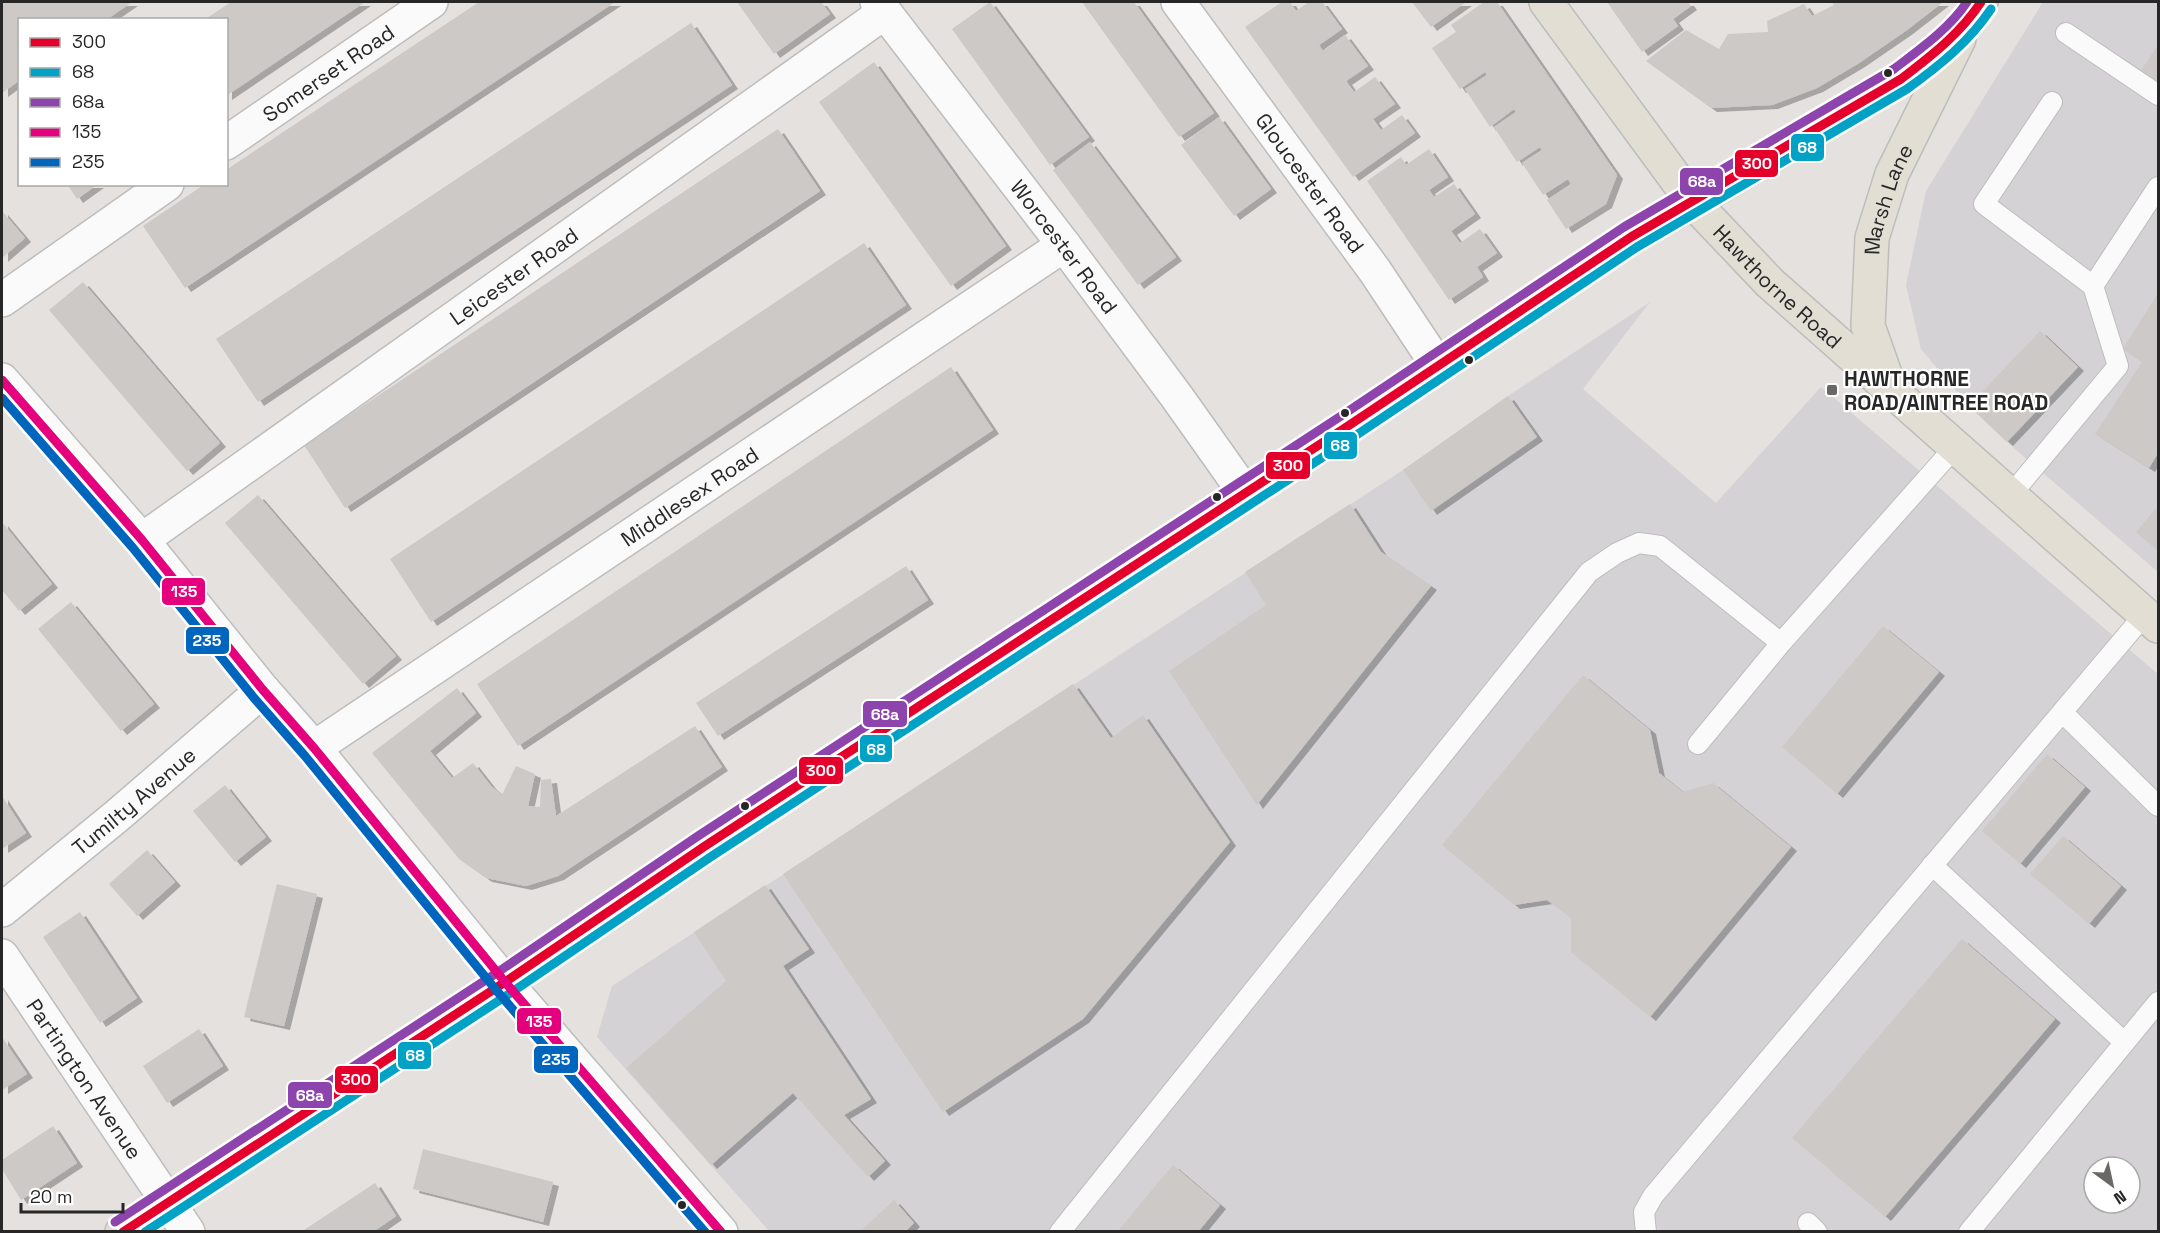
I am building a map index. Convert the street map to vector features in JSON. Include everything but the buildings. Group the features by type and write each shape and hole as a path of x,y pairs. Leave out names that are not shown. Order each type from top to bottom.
{"main road":[{"name":"Hawthorne Road","path":"1546,2 1693,202 1770,283 2152,620"},
{"name":"Marsh Lane","path":"122,1232 505,982 705,846 1631,237 1901,78 1938,51 1975,10"},
{"name":"Marsh Lane","path":"1892,392 1868,326 1872,238 1892,174 1975,10"}],"street":[{"name":"Somerset Road","path":"228,142 431,2"},
{"name":"Gloucester Road","path":"1178,2 1375,271 1438,366"},
{"name":"Worcester Road","path":"881,7 1064,245 1245,493"},
{"name":"Leicester Road","path":"142,540 881,7"},
{"path":"2,300 164,186"},
{"name":"Middlesex Road","path":"315,748 1064,245"},
{"path":"2,380 142,540 505,982 721,1232"},
{"name":"Tumilty Avenue","path":"2,910 118,815 263,690"},
{"name":"Partington Avenue","path":"2,956 188,1232"}],"lane":[{"path":"2066,33 2158,95"},
{"path":"2010,496 2118,366 2093,286 1984,204 2052,102"},
{"path":"2093,286 2158,187"},
{"path":"1698,744 1782,643 1955,447"},
{"path":"1060,1232 1589,572 1617,553 1639,543 1660,546 1782,643"},
{"path":"1646,1232 1644,1212 1653,1196 2062,712 2152,620"},
{"path":"2062,712 2158,806"},
{"path":"1932,865 2124,1042"},
{"path":"1969,1232 2158,1002"}],"shaded area":[{"path":"2043,2 2158,2 2158,572 2007,442 1969,406 1921,349 1906,285 1926,191"},
{"path":"1650,302 1583,389 1716,503 1821,387 2158,674 2158,1231 769,1231 597,1037 612,986 1403,470 1508,396"}],"transit line":[{"name":"68a","path":"115,1222 498,972 698,836 1341,416 1624,227 1894,69 1943,30 1967,2"},
{"name":"300","path":"123,1232 505,982 705,846 1348,426 1631,237 1901,79 1954,34 1981,2"},
{"name":"68","path":"145,1232 512,992 712,856 1355,436 1637,247 1907,89 1953,53 1991,9"},
{"name":"135","path":"2,380 142,540 505,982 721,1232"},
{"name":"235","path":"2,398 133,548 496,990 705,1232"}],"place":[{"name":"HAWTHORNE ROAD/AINTREE ROAD","path":"1832,390"}]}
